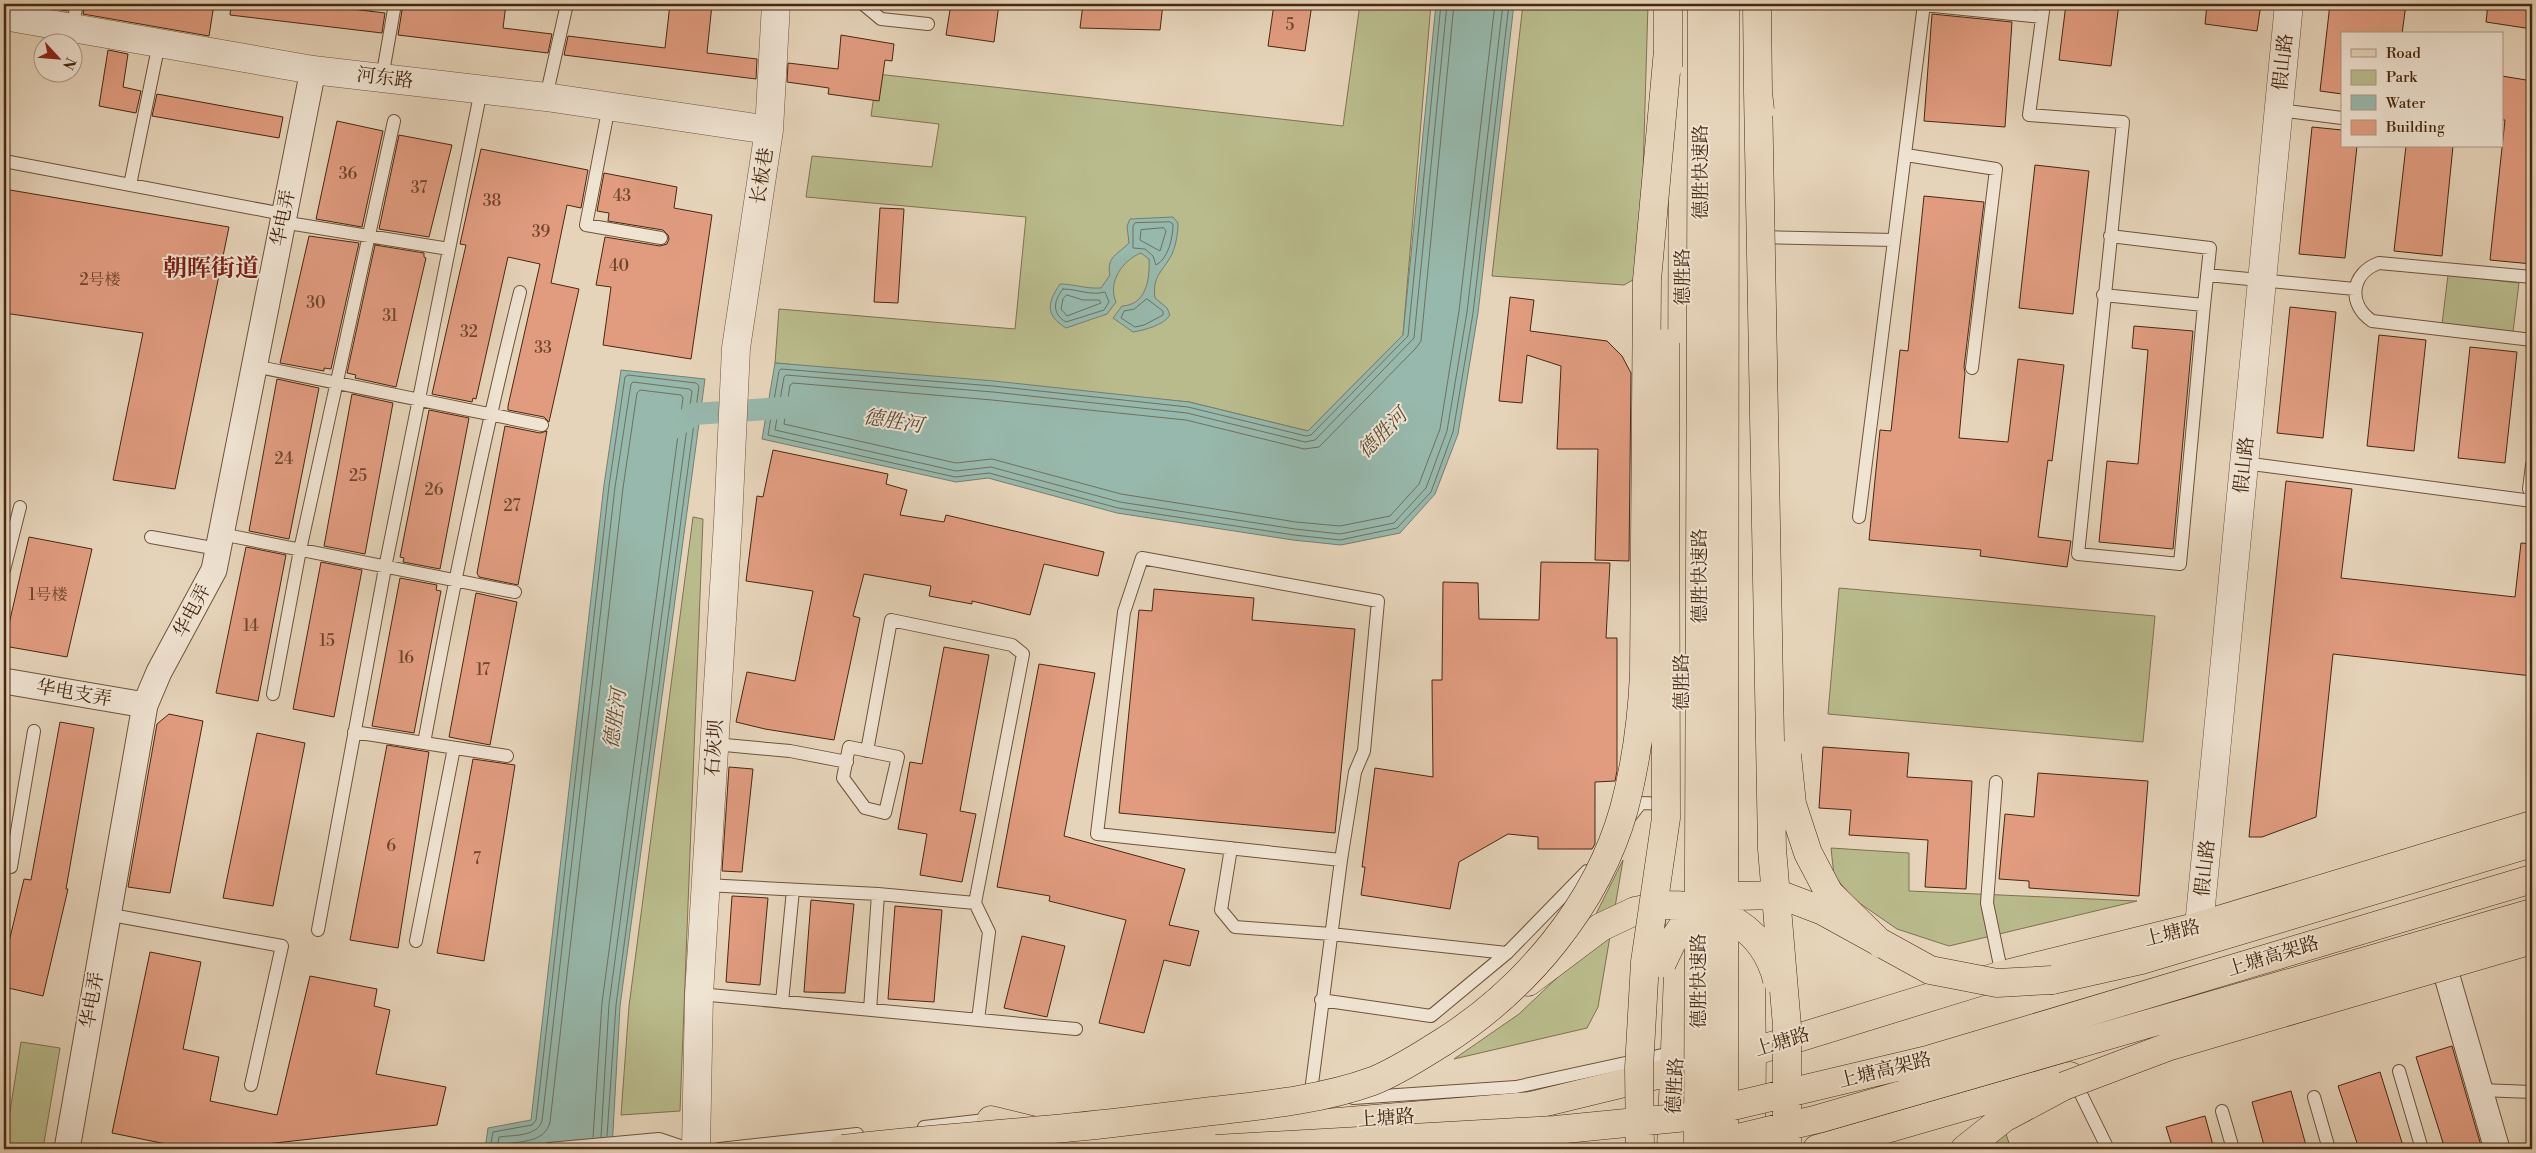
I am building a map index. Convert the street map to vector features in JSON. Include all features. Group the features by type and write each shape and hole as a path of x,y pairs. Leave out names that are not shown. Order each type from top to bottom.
{"main road":[{"path":"1640,1149 1639,1068 1645,962 1666,818 1665,321 1668,4"},
{"name":"德胜路","path":"1671,1149 1676,1062 1681,805 1683,4"},
{"name":"德胜快速路","path":"1698,1149 1702,4"},
{"name":"德胜快速路","path":"1724,1149 1725,4"},
{"path":"1743,4 1748,882 1752,1052 1751,1149"},
{"path":"1757,4 1772,849 1787,1026 1787,1149"},
{"path":"1491,1009 1545,952 1568,924 1585,896 1609,851 1624,810 1633,769 1642,718 1644,673 1647,280 1668,50"},
{"path":"1758,92 1773,209 1786,748 1792,804 1808,853 1829,893 1881,944"},
{"name":"上塘路","path":"1011,1149 1082,1142 1309,1112 1530,1106 1676,1062 1752,1052 2002,975 2199,926 2532,825"},
{"path":"1643,1013 1672,942 1685,923 1703,910 1736,896 1781,895 1800,901 1824,911 1930,970 1997,983 2052,980 2141,960 2532,843"},
{"name":"上塘高架路","path":"1216,1149 1555,1130 1688,1117 1931,1059 2532,879"},
{"path":"843,1149 1075,1127 1261,1105 1326,1094 1373,1081 1408,1064 1491,1009 1601,926 1635,911 1666,905 1691,904 1720,912 1742,926 1757,940 1774,971 1787,1026"},
{"name":"上塘高架路","path":"1692,1149 1827,1116 2532,913"},
{"path":"1965,1149 2004,1118 2064,1086 2170,1046 2532,940"},
{"path":"1817,1149 2072,1075 2532,949"},
{"path":"991,1120 1082,1142"}],"street":[{"name":"长板巷","path":"736,348 769,130 776,4"},
{"name":"假山路","path":"2199,926 2289,4"},
{"name":"河东路","path":"4,16 75,16 159,43 313,70 546,97 769,130"},
{"name":"华电弄","path":"66,1149 144,705 158,672 214,570 313,70"},
{"name":"石灰坝","path":"696,1149 698,994 728,522 736,348"},
{"name":"华电支弄","path":"4,681 144,705"},
{"path":"2446,973 2497,1149"}],"lane":[{"path":"382,78 395,4"},
{"path":"546,97 567,4"},
{"path":"863,4 881,19 928,24"},
{"path":"1859,517 1924,4 2043,10 2029,115 2123,122 2103,295 2078,554 2180,564 2210,248 2110,236"},
{"path":"130,185 159,43"},
{"path":"318,930 385,568 481,90"},
{"path":"609,106 586,225 661,238"},
{"path":"2279,110 2341,118"},
{"path":"273,694 300,550 367,236 394,121"},
{"path":"1906,155 1996,168 1972,368"},
{"path":"4,161 130,185 367,236 449,250"},
{"path":"1744,236 1894,240"},
{"path":"2532,277 2379,263 2363,272 2355,289 2358,308 2372,321 2532,340"},
{"path":"2207,275 2355,289"},
{"path":"424,743 454,580 489,414 520,292"},
{"path":"2103,295 2204,305"},
{"path":"254,366 542,425"},
{"path":"2244,463 2531,495 2532,465"},
{"path":"4,570 20,506"},
{"path":"151,537 300,550 515,592"},
{"path":"1060,1115 1309,1112 1321,1000 1341,860 1355,772 1364,751 1378,601 1142,558 1124,612 1097,834 1341,860"},
{"path":"867,751 890,620 1012,645 1023,654 975,903 989,932 978,1020"},
{"path":"4,866 11,867 34,731"},
{"path":"354,732 507,756"},
{"path":"714,744 790,751 847,762"},
{"path":"849,747 898,758 885,813 865,808 843,778 847,762 849,747"},
{"path":"416,941 454,748"},
{"path":"1996,782 1987,903 2002,975"},
{"path":"1321,1000 1430,1016 1507,953 1577,884 1641,803 1681,805"},
{"path":"1231,848 1221,910 1235,927 1331,934 1507,953"},
{"path":"1680,899 1687,941 1730,936 1748,882"},
{"path":"705,885 878,894 975,903"},
{"path":"782,1002 792,890"},
{"path":"870,1010 878,894"},
{"path":"106,914 282,946 251,1085"},
{"path":"698,994 1076,1029"},
{"path":"2399,1071 2422,1149"},
{"path":"2072,1075 2108,1149"},
{"path":"2480,1090 2532,1092"},
{"path":"2314,1097 2329,1149"},
{"path":"2222,1112 2233,1149"},
{"path":"719,1149 1031,1117"},
{"path":"549,1149 659,1140 689,1149"}],"green space":[{"path":"327,4 372,4 369,26 324,19"},
{"path":"1360,4 1431,4 1403,335 1308,431 1189,402 775,363 779,309 1015,329 1026,217 806,197 812,156 932,167 939,124 871,116 877,74 1343,126"},
{"path":"1523,4 1648,4 1640,276 1624,285 1492,276"},
{"path":"2448,275 2519,283 2513,332 2442,324"},
{"path":"693,517 703,519 680,1111 621,1115 629,1006"},
{"path":"1839,588 2155,616 2143,742 1828,714"},
{"path":"1831,848 1909,853 1909,891 2137,901 1949,946 1897,929 1855,900 1834,876"},
{"path":"1623,860 1598,1007 1587,1028 1454,1059 1519,1014 1560,975 1595,916"},
{"path":"21,1042 60,1048 43,1149 4,1149"},
{"path":"2006,1134 2011,1149 1946,1149"}],"water":[{"path":"1436,4 1514,4 1478,313 1458,434 1435,494 1400,533 1341,545 1293,540 1117,513 988,478 956,482 762,439 775,363 994,381 1189,402 1308,431 1403,335"},
{"path":"1173,217 1178,223 1176,243 1169,260 1159,274 1154,290 1155,298 1167,308 1170,315 1167,319 1154,326 1133,332 1113,318 1122,306 1130,305 1136,301 1145,290 1149,275 1149,259 1141,253 1128,261 1118,273 1114,287 1116,302 1107,314 1066,328 1054,318 1050,308 1052,297 1060,284 1101,288 1110,275 1111,260 1129,243 1127,226 1130,219"},
{"path":"621,370 705,379 620,1006 612,1149 485,1149 488,1128 531,1120 604,485"}],"building":[{"path":"25,4 69,4 67,11"},
{"path":"85,4 214,4 209,36 83,14"},
{"path":"231,4 309,4 385,13 382,33 230,15"},
{"path":"403,4 506,4 503,28 552,34 548,53 398,35"},
{"path":"670,4 712,4 707,53 757,59 756,79 564,55 568,36 665,48"},
{"path":"951,4 999,4 994,42 946,35"},
{"path":"1083,4 1163,4 1160,30 1080,28"},
{"path":"1274,4 1312,4 1305,51 1268,46"},
{"path":"2066,4 2119,4 2111,66 2059,60"},
{"path":"2207,4 2261,4 2257,31 2205,24"},
{"path":"2330,4 2406,4 2402,32 2341,32 2341,94 2320,91"},
{"path":"2488,4 2532,4 2532,29 2486,22"},
{"path":"1932,14 2012,22 2005,127 1924,121"},
{"path":"841,35 894,44 892,61 885,60 879,101 828,94 829,88 787,82 788,63 838,69"},
{"path":"108,50 128,54 123,87 141,91 136,113 99,106"},
{"path":"2504,76 2532,81 2532,264 2490,260 2502,148 2504,148"},
{"path":"157,94 283,117 279,138 152,116"},
{"path":"337,121 383,131 362,227 316,219"},
{"path":"2312,127 2341,130 2341,148 2357,148 2345,258 2299,254"},
{"path":"399,135 452,145 429,237 379,229"},
{"path":"2406,148 2453,148 2442,256 2394,251"},
{"path":"481,149 588,170 581,208 567,205 551,283 579,289 549,422 544,417 508,410 540,264 508,257 476,399 473,398 472,402 432,394 466,245 460,244"},
{"path":"2035,165 2089,171 2073,314 2019,308"},
{"path":"604,173 677,187 674,208 712,215 691,359 603,345 611,287 596,285 605,237 660,246 667,244 669,239 663,230 608,221 609,213 597,211"},
{"path":"4,189 229,227 175,489 113,480 143,333 4,313"},
{"path":"1924,196 1984,202 1964,367 1959,438 2008,442 2018,359 2064,365 2052,461 2048,460 2038,537 2071,541 2067,567 1980,556 1981,550 1869,540 1880,430 1891,431 1900,350 1908,351"},
{"path":"880,208 904,209 898,303 874,302"},
{"path":"309,236 359,243 331,369 324,368 324,371 280,363"},
{"path":"375,245 424,253 426,258 396,387 355,378 356,375 347,373"},
{"path":"1510,297 1534,300 1530,331 1607,341 1622,356 1631,373 1629,561 1595,560 1598,449 1557,449 1561,366 1527,355 1522,403 1499,401"},
{"path":"2290,307 2336,312 2323,438 2277,433"},
{"path":"2134,326 2193,331 2173,549 2099,542 2107,461 2138,464 2148,350 2132,348"},
{"path":"2379,335 2426,340 2414,451 2367,446"},
{"path":"2470,347 2517,352 2505,463 2458,458"},
{"path":"277,379 319,388 289,539 249,531"},
{"path":"352,394 393,403 365,554 324,546"},
{"path":"429,410 469,418 440,569 403,562 404,558 400,557"},
{"path":"505,426 540,433 547,431 518,585 479,577 477,573"},
{"path":"773,450 888,474 886,484 907,490 900,515 944,522 946,515 1104,552 1098,576 1044,564 1030,615 972,601 972,604 929,596 931,586 864,574 853,616 860,618 834,740 765,729 736,722 747,672 795,681 813,591 746,581 757,496 763,497"},
{"path":"2286,481 2352,489 2341,578 2515,597 2521,543 2532,544 2532,676 2333,654 2316,817 2262,837 2249,837"},
{"path":"29,537 92,549 67,657 4,646"},
{"path":"246,547 286,555 258,701 216,693"},
{"path":"321,562 362,570 334,717 293,709"},
{"path":"1541,562 1610,563 1606,638 1617,638 1617,771 1615,781 1595,782 1595,844 1592,849 1538,849 1538,837 1508,834 1459,862 1450,909 1361,895 1365,867 1362,867 1375,768 1433,777 1432,680 1442,680 1443,582 1478,583 1479,619 1539,620"},
{"path":"400,578 437,585 436,590 441,591 414,733 372,726"},
{"path":"1154,589 1254,598 1252,620 1355,629 1335,833 1119,813 1139,610 1152,611"},
{"path":"476,593 517,602 490,745 449,737"},
{"path":"944,647 989,655 960,811 976,814 962,882 920,875 927,834 898,829 910,762 922,764"},
{"path":"1039,664 1095,673 1064,836 1185,869 1169,925 1199,931 1190,966 1164,960 1144,1033 1099,1023 1126,920 1049,901 1050,896 997,887"},
{"path":"169,714 203,721 170,893 128,887 157,724"},
{"path":"60,722 94,728 66,889 68,889 43,996 4,987 4,963 24,879 31,880"},
{"path":"257,733 305,743 273,906 223,898"},
{"path":"387,745 429,752 398,948 350,940"},
{"path":"1823,747 1909,753 1907,777 1972,781 1966,889 1925,887 1928,840 1849,835 1851,810 1819,808"},
{"path":"473,759 515,765 484,961 437,953"},
{"path":"729,767 753,769 742,872 722,871"},
{"path":"2038,773 2148,781 2139,896 2029,888 2029,881 1999,879 2005,814 2034,817"},
{"path":"732,896 768,898 760,985 726,982"},
{"path":"811,900 854,904 845,993 804,992"},
{"path":"895,906 942,910 934,1002 888,999"},
{"path":"1022,936 1065,946 1047,1017 1004,1008"},
{"path":"150,952 201,962 183,1049 219,1057 210,1101 277,1115 310,976 377,989 374,1006 390,1010 376,1074 446,1087 437,1125 248,1146 248,1149 191,1149 112,1133"},
{"path":"2452,1046 2482,1149 2445,1149 2416,1057"},
{"path":"2380,1072 2404,1149 2359,1149 2338,1086"},
{"path":"2291,1091 2307,1149 2265,1149 2252,1102"},
{"path":"2205,1116 2214,1149 2173,1149 2166,1127"}],"waterway":[{"name":"德胜河","path":"674,428 694,414 797,407"}],"district":[{"name":"朝晖街道","path":"211,269"}]}
